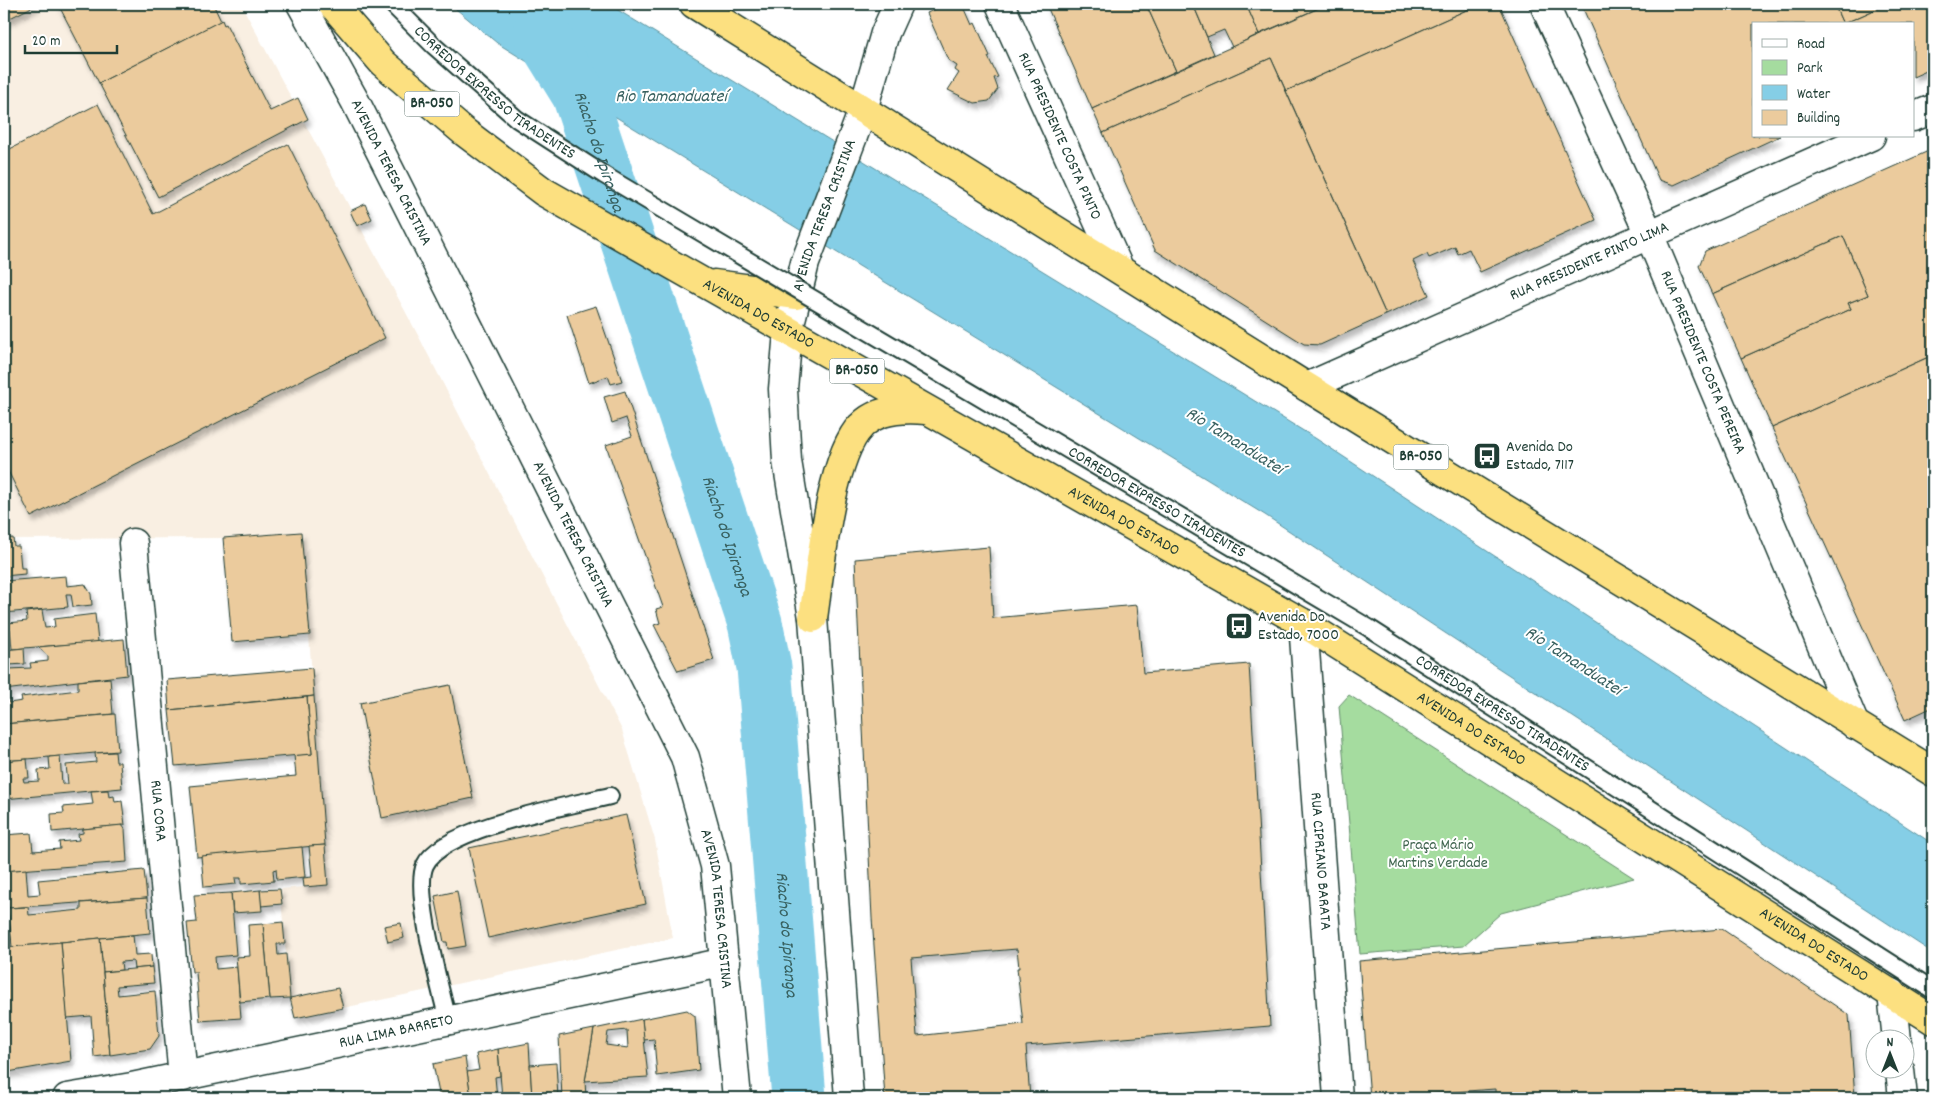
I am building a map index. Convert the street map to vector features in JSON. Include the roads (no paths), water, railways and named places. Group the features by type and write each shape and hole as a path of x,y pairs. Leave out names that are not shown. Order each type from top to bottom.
{"highway":[{"name":"AVENIDA DO ESTADO","path":"332,4 383,63 463,130 544,192 1303,623 1933,1020"},
{"name":"BR-050","path":"697,5 860,119 1119,268 1307,387 1933,772"},
{"path":"702,283 797,295"},
{"path":"813,618 834,486 847,445 861,425 872,418 898,410 926,410"}],"street":[{"name":"AVENIDA TERESA CRISTINA","path":"301,4 359,110 685,757 716,866 737,1098"},
{"name":"AVENIDA TERESA CRISTINA","path":"850,1098 813,618 787,461 783,390 788,332 805,262 860,119 885,33 898,4"},
{"name":"RUA PRESIDENTE COSTA PINTO","path":"1000,4 1119,268"},
{"name":"RUA PRESIDENTE COSTA PEREIRA","path":"1544,4 1649,234 1855,725"},
{"path":"1914,118 1933,109"},
{"name":"RUA PRESIDENTE PINTO LIMA","path":"1307,387 1865,138"},
{"name":"RUA CORA","path":"134,544 182,1077"},
{"name":"RUA CIPRIANO BARATA","path":"1303,623 1338,1098"},
{"name":"RUA LIMA BARRETO","path":"67,1098 133,1093 182,1077 726,962"},
{"path":"1892,993 1896,1030"},
{"path":"1901,1080 1903,1098"}],"lane":[{"name":"CORREDOR EXPRESSO TIRADENTES","path":"392,4 434,46 517,119 588,165 1369,628 1933,990"},
{"path":"448,1021 427,928 422,883 425,865 435,850 459,837 488,826 610,796"}],"water":[{"name":"Rio Tamanduateí","path":"450,4 608,4 1315,438 1933,844 1933,953 1265,515 497,43"}],"waterway":[{"name":"Riacho do Ipiranga","path":"540,31 579,94 755,623 764,667 799,1098"}],"place":[{"name":"Avenida Do Estado, 7117","path":"1487,456"},
{"name":"Avenida Do Estado, 7000","path":"1239,626"}],"park label":[{"name":"Praça Mário Martins Verdade","path":"1438,854"}]}
